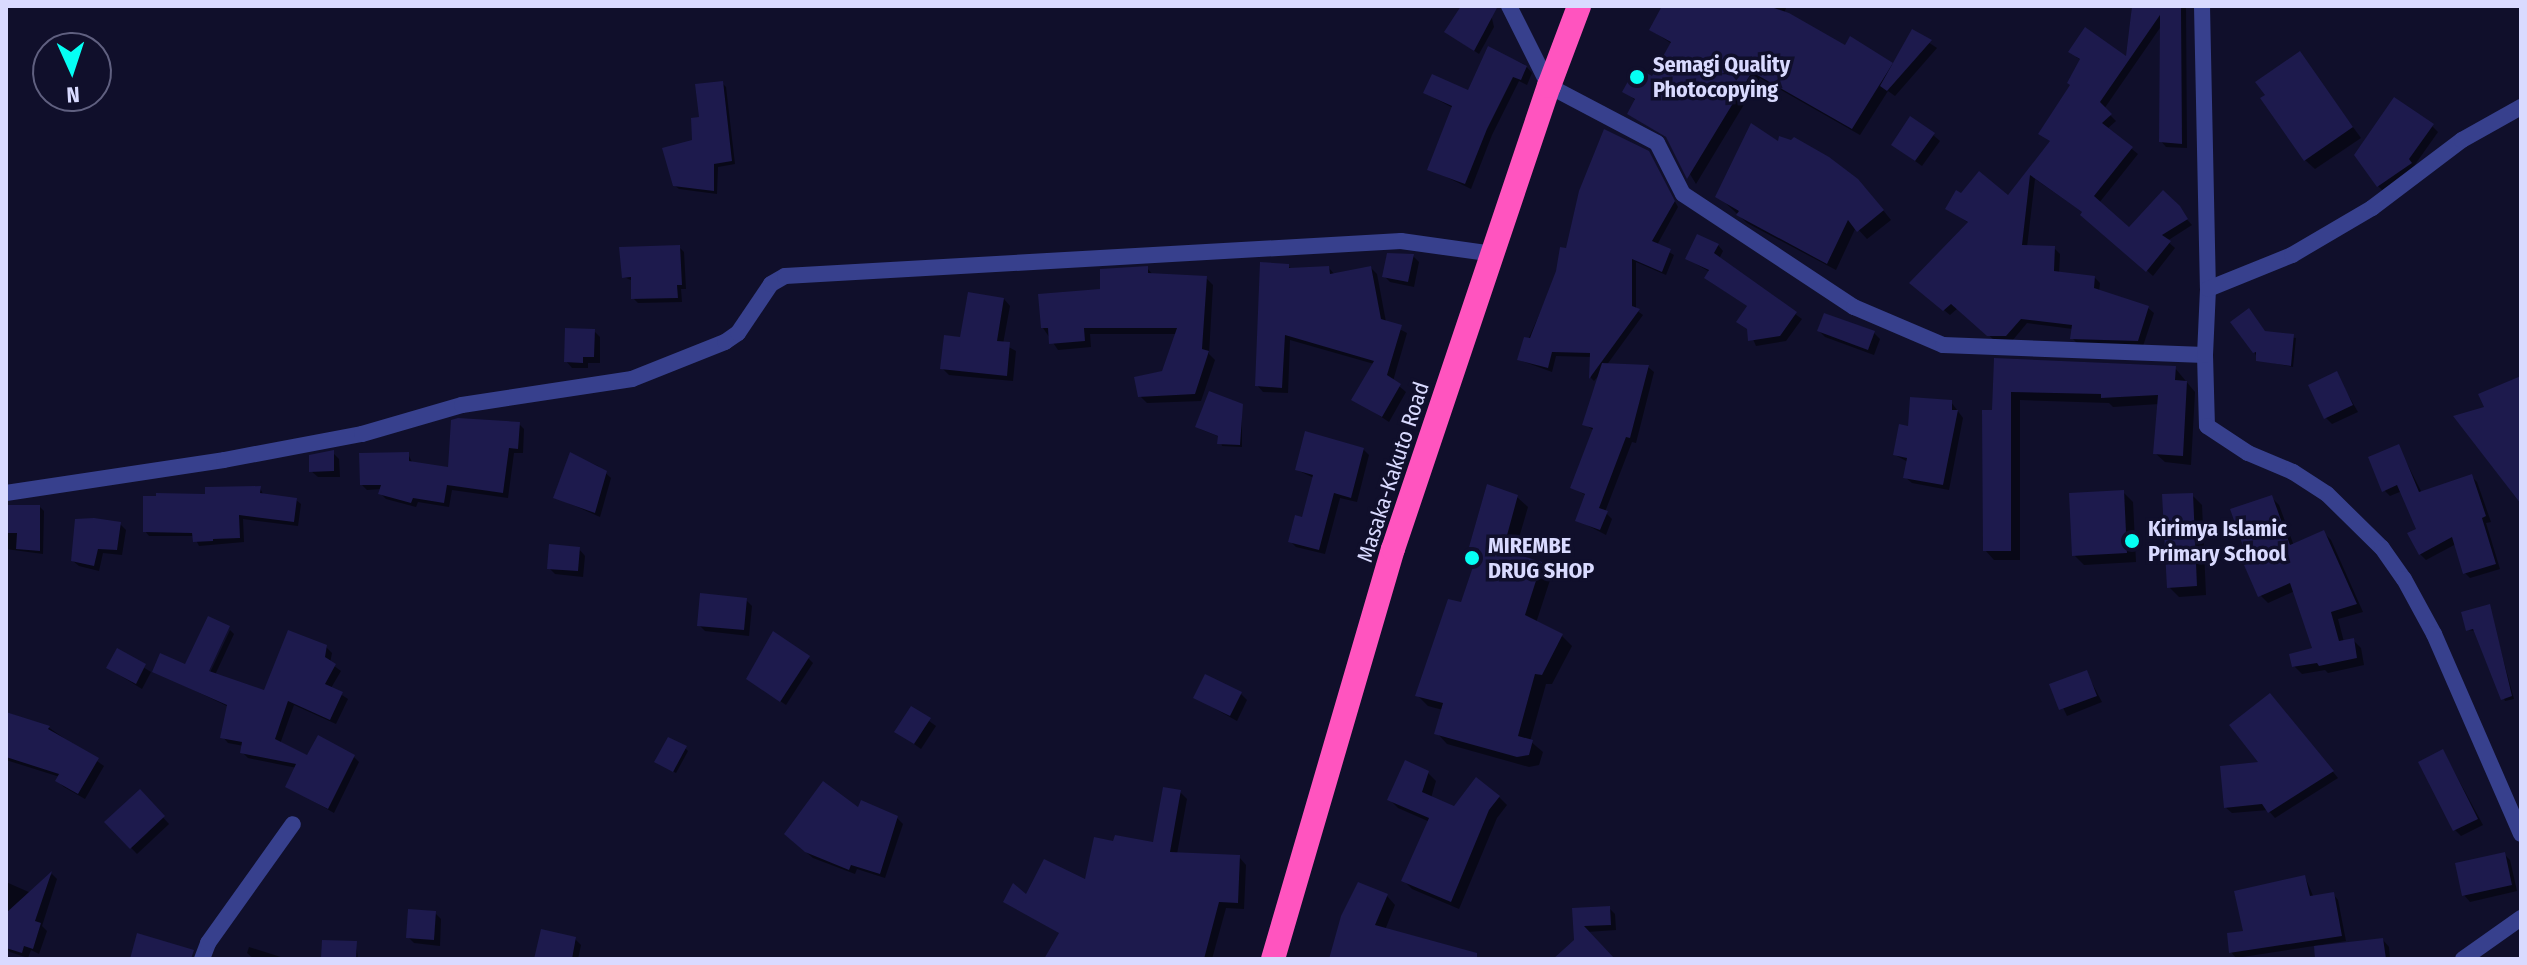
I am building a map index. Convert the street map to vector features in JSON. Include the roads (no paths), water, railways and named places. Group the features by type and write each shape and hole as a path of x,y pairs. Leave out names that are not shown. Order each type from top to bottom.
{"highway":[{"name":"Masaka-Kakuto Road","path":"1273,959 1393,549 1549,86 1579,6"}],"street":[{"path":"1509,6 1549,86 1657,143 1683,194 1854,307 1943,345 2205,355"},
{"path":"2202,6 2208,289 2205,355 2207,426 2248,453 2293,472 2327,494 2382,548 2404,579 2434,634 2521,834"},
{"path":"2208,289 2292,255 2372,208 2462,140 2521,107"},
{"path":"6,493 224,460 362,434 462,405 632,379 725,342 738,333 771,284 785,276 1401,241 1493,254"},
{"path":"202,959 208,943 293,824"},
{"path":"2463,959 2521,918"}],"place":[{"name":"Semagi Quality Photocopying","path":"1637,77"},
{"name":"Kirimya Islamic Primary School","path":"2132,541"},
{"name":"MIREMBE DRUG SHOP","path":"1472,558"}]}
